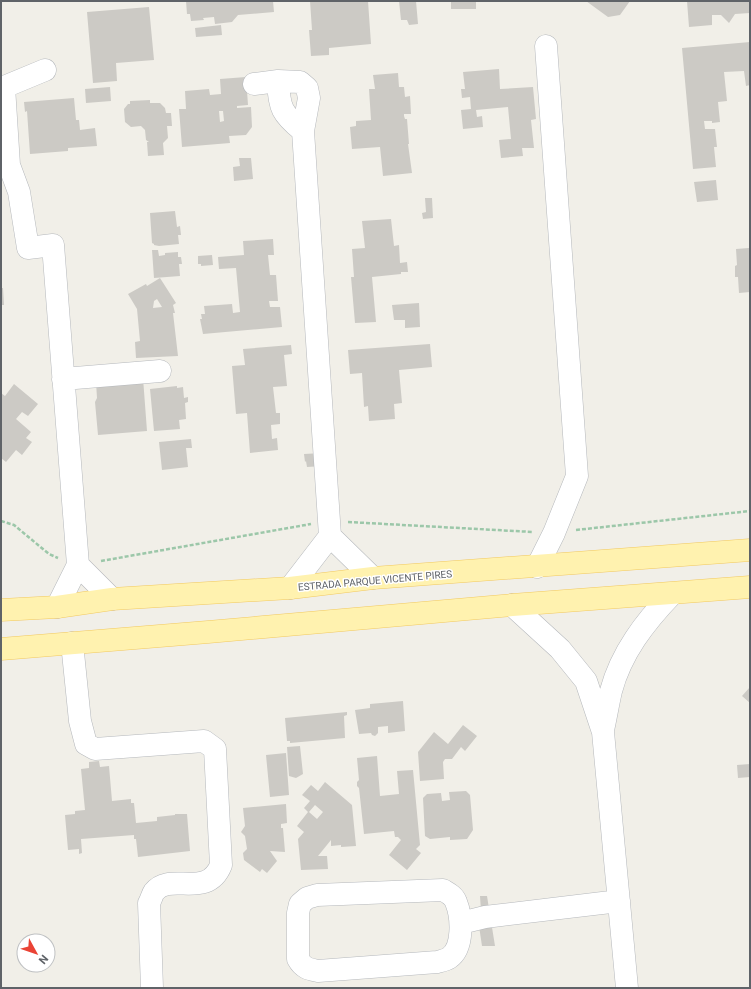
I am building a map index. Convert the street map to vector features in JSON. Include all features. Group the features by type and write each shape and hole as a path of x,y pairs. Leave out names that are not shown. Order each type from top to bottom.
{"main road":[{"name":"ESTRADA PARQUE VICENTE PIRES","path":"1,610 57,607 112,600 290,588 373,578 750,550"},
{"path":"1,649 512,605 750,588"}],"street":[{"path":"537,567 554,533 577,476 546,46"},
{"path":"45,70 4,87 9,165 19,192 28,248 53,246 78,564 57,607"},
{"path":"278,81 279,98 283,110 289,120 303,131"},
{"path":"254,84 278,81 300,82 307,88 309,98 303,131 329,528 290,588"},
{"path":"63,379 160,371"},
{"path":"329,528 373,578"},
{"path":"78,564 112,600"},
{"path":"603,732 611,690 621,662 632,641 672,594"},
{"path":"512,605 560,649 586,681 603,732 627,988"},
{"path":"72,643 80,721 86,744 95,749 204,741 215,749 221,865 216,876 207,882 167,884 154,893 149,904 152,988"},
{"path":"443,890 449,893 456,902 461,923 459,944 456,951 449,958 437,962 318,971 306,968 301,964 298,958 298,913 300,904 307,898 317,895 443,890"},
{"path":"461,923 485,918 620,901"}],"path":[{"path":"1,521 14,524 49,554 64,561 78,564 329,528 554,533 750,511"}],"building":[{"path":"186,1 273,1 274,12 238,15 232,22 215,24 214,17 203,18 204,20 191,21 190,14 187,14"},
{"path":"310,1 368,1 371,44 329,48 329,55 311,56 309,30 312,30"},
{"path":"399,1 416,1 418,24 409,25 407,20 401,20"},
{"path":"451,1 476,1 476,9 451,9"},
{"path":"586,1 630,1 620,15 608,17"},
{"path":"687,1 750,1 750,13 735,14 729,23 721,15 712,15 712,25 689,27"},
{"path":"149,7 154,60 116,63 117,81 93,83 87,12"},
{"path":"221,25 222,35 196,37 195,28"},
{"path":"750,42 750,85 746,86 744,71 724,72 727,101 718,102 720,122 712,123 712,121 704,121 705,129 715,129 717,147 714,147 716,167 693,169 682,48"},
{"path":"499,69 500,89 533,87 536,119 531,120 534,148 522,148 523,156 501,158 499,140 511,139 508,107 476,110 477,117 482,116 483,127 463,129 461,110 471,109 470,97 462,98 461,89 465,89 463,72"},
{"path":"398,73 399,87 404,87 405,97 410,96 411,114 404,114 404,116 405,119 407,119 408,144 412,173 383,176 380,147 352,149 350,127 356,126 356,121 371,120 369,89 375,89 373,75"},
{"path":"246,77 248,105 237,106 237,108 251,107 252,127 246,135 229,136 230,143 182,147 179,109 186,109 185,91 209,89 210,95 221,94 220,79","holes":["219,111 223,111 224,121 220,122"]},
{"path":"110,87 111,101 86,103 85,89"},
{"path":"74,98 76,120 79,120 80,130 95,128 97,146 68,148 68,151 30,154 27,111 25,112 24,102"},
{"path":"150,100 150,103 160,103 165,108 166,113 171,113 172,126 167,126 168,138 163,143 164,155 148,156 147,142 149,142 146,140 145,130 141,126 131,127 125,122 124,109 128,104 130,104 130,101"},
{"path":"239,158 251,158 253,179 234,181 233,167 240,166"},
{"path":"716,180 718,200 697,202 694,182"},
{"path":"425,198 432,198 433,218 423,219 422,213 426,212"},
{"path":"175,211 177,227 180,226 181,235 178,235 179,244 154,245 152,243 150,213"},
{"path":"391,219 394,246 399,245 400,263 407,262 408,272 372,277 376,322 355,323 351,277 354,277 352,249 365,248 362,221"},
{"path":"273,239 274,255 268,255 270,275 276,275 278,301 269,301 270,307 280,307 282,327 203,334 200,319 202,319 201,314 205,314 204,306 232,304 233,313 240,312 236,268 219,269 218,257 244,255 243,241"},
{"path":"749,248 750,292 739,293 738,277 735,277 735,266 737,265 736,249"},
{"path":"152,250 158,250 159,256 165,255 165,253 178,252 178,257 181,257 182,264 179,264 180,276 154,278"},
{"path":"212,255 213,265 201,266 201,264 198,264 198,256"},
{"path":"160,278 176,303 173,305 175,313 173,313 178,356 136,358 135,342 140,341 137,309 128,294 146,284 147,286","holes":["157,299 162,307 153,308 154,301"]},
{"path":"1,288 3,288 4,305 1,305"},
{"path":"419,303 420,327 405,328 405,320 394,320 392,305"},
{"path":"430,344 432,367 399,370 402,403 394,404 395,419 369,421 368,406 364,407 362,373 350,374 348,350"},
{"path":"291,345 292,354 284,355 287,386 273,387 276,413 280,413 280,424 271,425 272,439 277,438 278,450 250,453 247,413 236,414 232,366 245,365 243,349"},
{"path":"143,378 147,431 98,435 95,402 97,398 96,382"},
{"path":"14,384 38,404 28,416 22,412 16,419 31,432 26,438 32,442 22,455 16,450 6,462 1,458 1,393 5,396"},
{"path":"177,386 177,388 183,387 184,398 188,397 188,402 185,403 186,419 179,420 180,429 154,431 150,389"},
{"path":"191,439 192,448 186,448 188,467 162,470 159,442"},
{"path":"322,453 323,466 307,467 304,454"},
{"path":"750,687 750,703 742,696"},
{"path":"403,701 405,731 388,733 388,726 378,727 378,733 375,736 371,733 359,734 355,710 370,708 370,704"},
{"path":"347,712 347,715 344,716 345,738 290,743 290,741 287,741 285,718"},
{"path":"463,725 477,736 465,751 461,747 452,759 445,759 443,762 444,779 420,781 418,752 434,732 448,744"},
{"path":"300,746 303,774 296,778 289,776 287,747"},
{"path":"286,753 289,795 270,797 266,755"},
{"path":"377,756 380,796 399,794 397,771 413,770 420,845 416,849 421,853 407,870 389,855 401,840 398,837 395,837 394,831 364,834 359,788 357,786 357,782 359,780 357,758"},
{"path":"99,761 100,767 109,766 112,801 131,799 131,803 134,803 136,823 157,821 157,817 187,814 190,851 138,857 136,839 134,839 134,835 81,839 82,853 79,854 79,849 68,850 65,815 75,814 75,811 85,810 81,769 89,768 89,762"},
{"path":"750,764 750,777 738,778 737,765"},
{"path":"325,782 352,805 356,846 331,846 331,840 318,856 327,856 328,869 301,870 298,839 304,832 297,826 308,812 304,808 310,801 302,795 311,785 318,791","holes":["315,805 323,812 317,819 309,812"]},
{"path":"466,791 470,795 473,830 467,839 450,840 450,837 430,839 425,836 423,798 427,794 441,793 442,801 450,800 449,792"},
{"path":"286,804 287,823 281,824 281,828 283,828 285,852 270,851 277,861 267,873 262,869 260,872 244,860 243,853 247,849 245,836 241,832 245,826 243,808"},
{"path":"480,896 487,896 495,946 482,946 479,926 482,926"}]}
